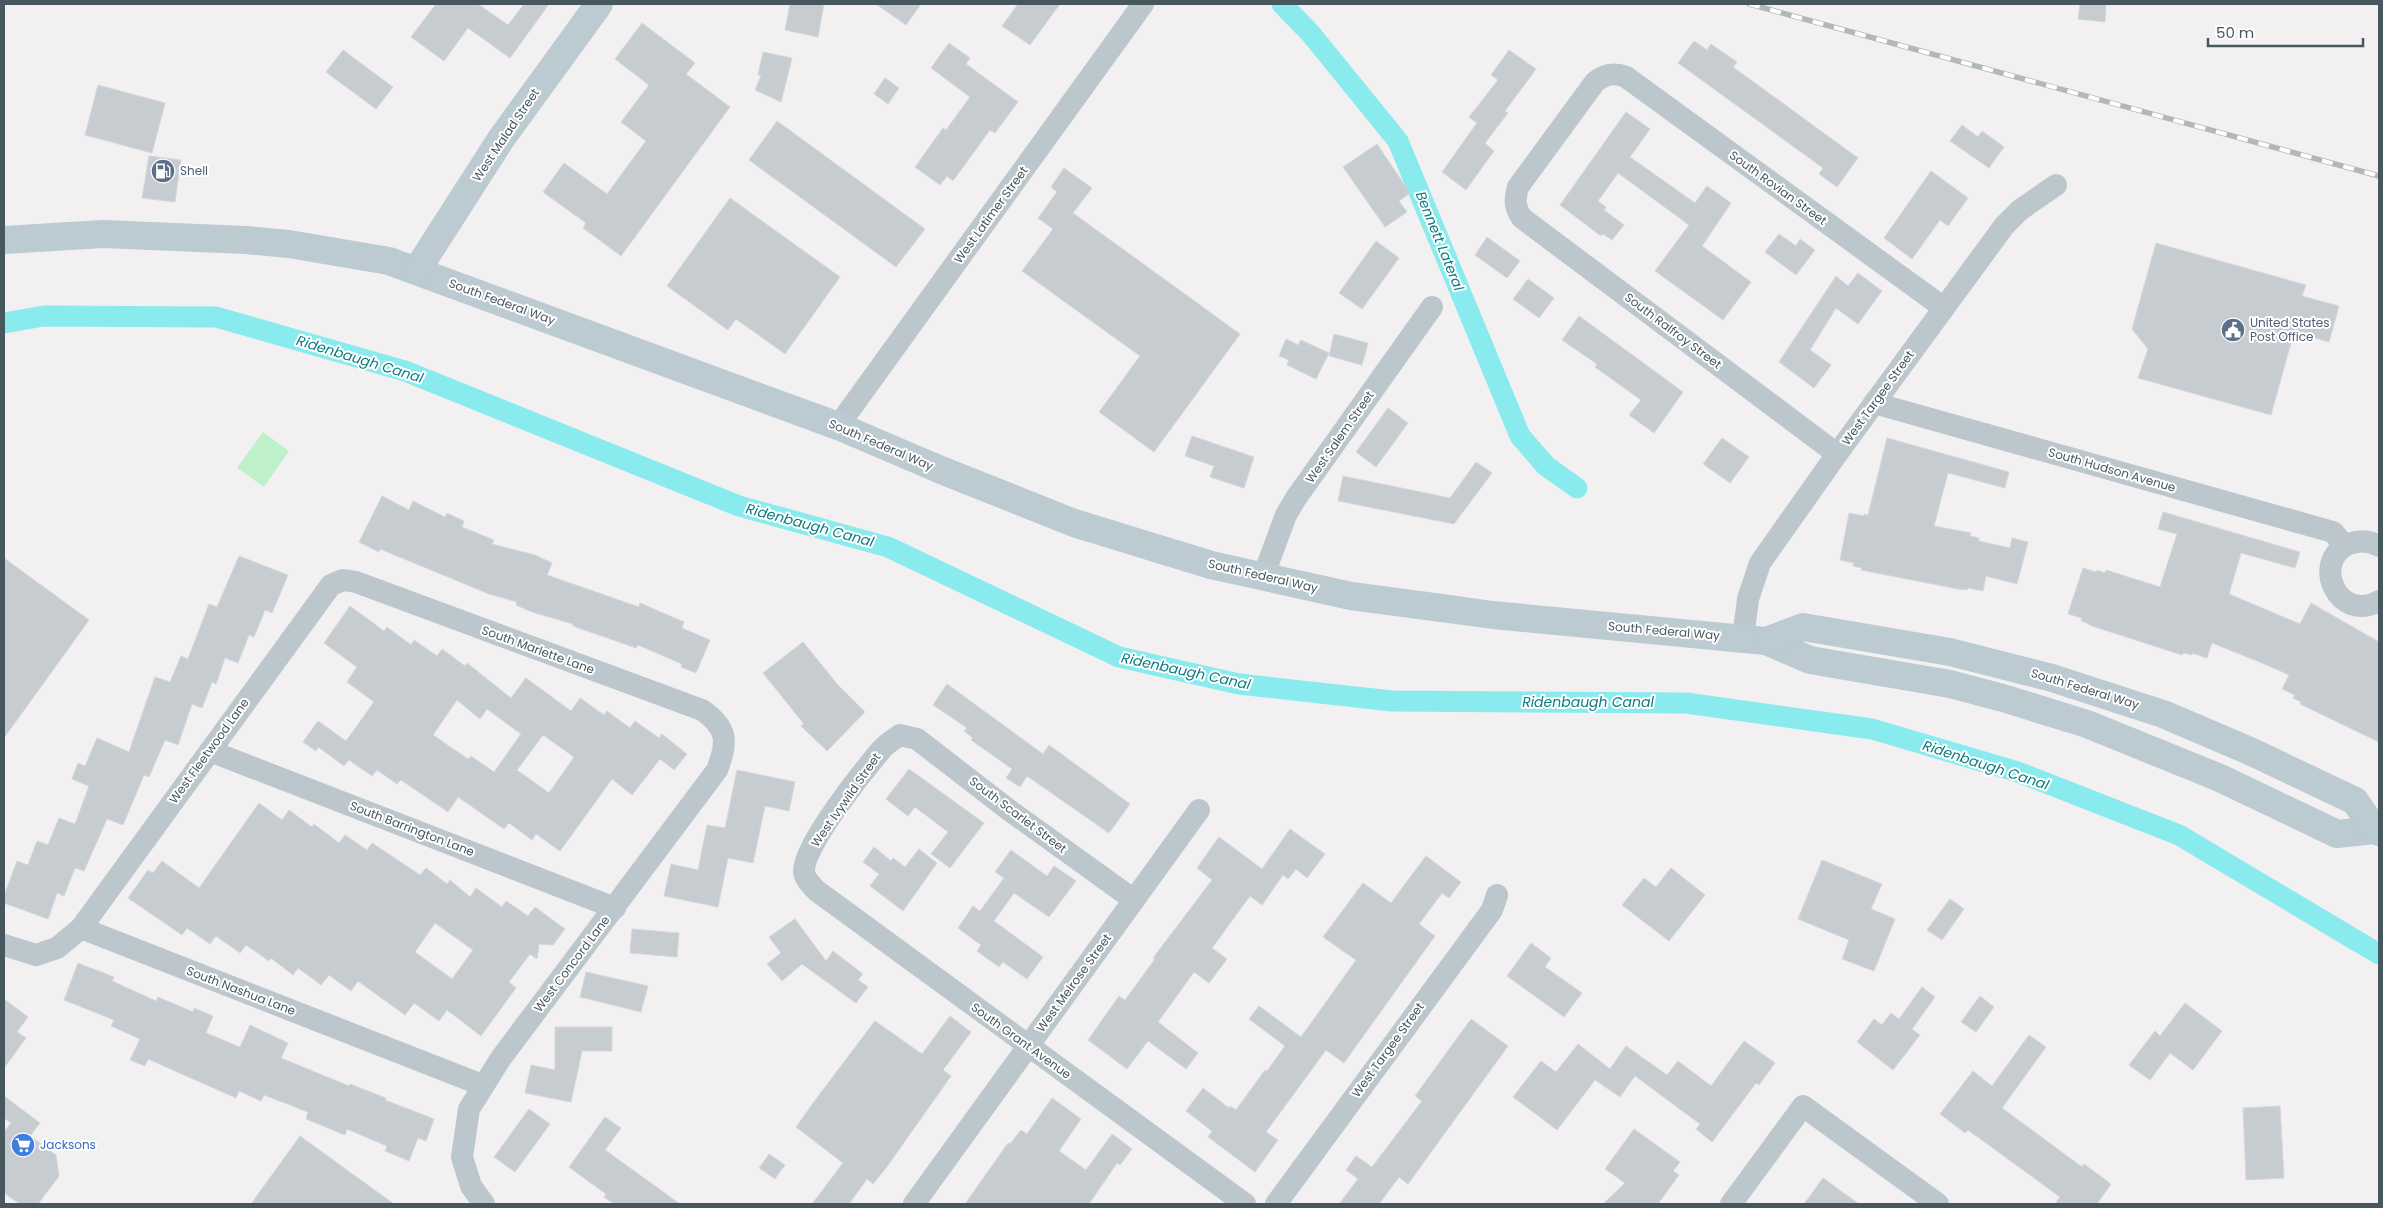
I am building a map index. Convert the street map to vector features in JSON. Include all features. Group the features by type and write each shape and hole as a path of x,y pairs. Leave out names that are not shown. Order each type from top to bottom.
{"main road":[{"name":"West Malad Street","path":"417,270 501,139 599,4"},
{"name":"South Federal Way","path":"4,240 103,234 246,240 289,244 389,261 838,426 941,470 1074,523 1211,565 1351,596 1493,615 1755,640 1810,660 1950,684 2087,724 2220,778 2337,834 2377,831"},
{"name":"South Federal Way","path":"1755,640 1803,627 1950,652 2052,678 2163,714 2252,752 2355,802 2377,831"}],"street":[{"name":"West Latimer Street","path":"838,426 1143,4"},
{"name":"South Ralfroy Street","path":"1610,74 1601,77 1589,90 1518,188 1515,204 1522,218 1837,454"},
{"name":"South Rovian Street","path":"1610,74 1626,77 1944,308"},
{"name":"West Targee Street","path":"1755,640 1748,599 1760,563 1837,454 2004,226 2020,210 2056,185"},
{"name":"West Salem Street","path":"1263,576 1286,515 1296,498 1432,307"},
{"name":"South Hudson Avenue","path":"1874,404 2333,532 2345,546"},
{"path":"2379,546 2366,541 2355,542 2345,546 2332,563 2330,574 2332,585 2337,594 2346,601 2356,605 2367,606 2379,601"},
{"name":"South Marlette Lane","path":"343,580 365,586 702,710 716,720 724,734"},
{"name":"West Fleetwood Lane","path":"81,928 331,585 343,580"},
{"name":"West Concord Lane","path":"484,1204 471,1186 462,1157 469,1109 482,1085 717,770 724,753 724,734"},
{"name":"West Ivywild Street","path":"804,872 808,854 819,834 883,747 900,735"},
{"name":"South Scarlet Street","path":"900,735 917,739 1008,810 1134,900"},
{"name":"South Barrington Lane","path":"210,750 615,908"},
{"name":"West Melrose Street","path":"914,1204 1200,810"},
{"name":"South Grant Avenue","path":"804,872 809,882 817,891 1245,1204"},
{"name":"West Targee Street","path":"1276,1204 1492,910 1497,895"},
{"path":"4,945 36,955 58,948 81,928"},
{"name":"South Nashua Lane","path":"81,928 482,1085"},
{"path":"1731,1204 1803,1106 1938,1204"}],"green space":[{"path":"263,432 289,451 264,487 237,468"}],"building":[{"path":"436,4 478,4 508,25 524,4 549,4 510,58 468,28 444,61 411,37"},
{"path":"790,4 824,4 818,37 785,30"},
{"path":"876,4 921,4 906,25"},
{"path":"1018,4 1060,4 1030,45 1002,26"},
{"path":"2080,4 2106,4 2105,22 2078,19"},
{"path":"642,23 695,63 686,74 730,107 621,256 583,228 586,223 543,192 564,163 607,194 646,141 621,122 649,85 615,59"},
{"path":"1694,41 1707,50 1711,44 1737,62 1733,67 1858,158 1837,187 1819,174 1823,168 1678,63"},
{"path":"949,43 970,58 966,64 1018,102 995,133 990,130 953,181 947,176 940,185 915,167 943,128 946,130 970,97 931,68"},
{"path":"343,50 393,87 376,109 326,72"},
{"path":"1509,50 1536,69 1505,111 1508,113 1485,143 1494,151 1466,190 1442,172 1477,123 1469,117 1498,80 1491,75"},
{"path":"763,52 792,58 781,102 755,90 761,76 758,75"},
{"path":"885,78 899,88 888,104 874,94"},
{"path":"98,85 165,103 152,153 85,135"},
{"path":"1626,112 1650,129 1630,157 1695,203 1707,186 1731,203 1702,246 1751,282 1723,320 1655,271 1689,225 1618,173 1598,201 1606,207 1604,210 1624,225 1612,240 1603,234 1601,236 1560,205"},
{"path":"777,121 925,229 896,267 749,160"},
{"path":"1962,125 1978,137 1982,131 2004,147 1989,168 1950,141"},
{"path":"1377,144 1410,193 1399,201 1407,212 1385,227 1343,167"},
{"name":"Shell","path":"149,156 181,160 175,202 142,198"},
{"path":"1064,168 1092,188 1073,213 1240,334 1154,452 1099,412 1140,356 1022,271 1053,229 1038,218 1057,192 1051,187"},
{"path":"1931,171 1968,198 1948,226 1940,220 1912,259 1884,238"},
{"path":"730,198 840,277 785,354 736,319 728,330 667,286"},
{"path":"1779,234 1796,246 1800,239 1815,250 1796,275 1765,252"},
{"path":"1487,237 1520,261 1507,278 1475,255"},
{"path":"1376,241 1399,258 1362,309 1339,293"},
{"name":"United States Post Office","path":"2156,243 2306,285 2302,296 2339,306 2329,342 2294,332 2271,415 2138,378 2148,349 2132,329"},
{"path":"1858,273 1882,291 1858,324 1836,308 1810,350 1831,365 1814,388 1779,362 1836,276 1848,286"},
{"path":"1528,279 1554,298 1539,318 1513,299"},
{"path":"1579,316 1683,392 1654,433 1629,415 1641,400 1595,367 1597,364 1562,340"},
{"path":"1334,334 1368,343 1362,365 1329,356"},
{"path":"1286,339 1298,345 1301,340 1329,353 1316,379 1287,365 1289,360 1279,356"},
{"path":"1388,408 1408,423 1376,467 1356,452"},
{"path":"1192,436 1254,457 1244,488 1210,477 1214,466 1185,456"},
{"path":"1722,438 1749,457 1730,483 1703,464"},
{"path":"1887,438 2009,472 2005,488 1948,473 1934,526 1971,533 1970,536 1979,538 1979,541 2010,548 2012,538 2028,542 2017,584 1986,576 1983,591 1968,588 1967,590 1958,589 1861,570 1862,568 1853,566 1854,563 1840,560 1849,513 1868,515"},
{"path":"1476,462 1492,473 1454,524 1338,501 1343,476 1450,498"},
{"path":"382,496 409,510 413,501 445,517 447,513 464,521 462,527 494,540 492,544 535,555 552,563 547,575 639,607 640,603 684,622 682,628 710,640 696,673 681,667 682,664 638,645 636,648 573,626 573,624 532,612 516,605 517,602 489,594 380,549 379,552 359,542"},
{"path":"2163,512 2300,552 2295,568 2241,553 2229,594 2300,624 2311,603 2379,642 2379,742 2300,704 2301,702 2293,698 2295,695 2282,689 2289,675 2262,663 2212,643 2207,658 2192,653 2192,655 2183,653 2182,655 2089,625 2081,621 2082,618 2068,614 2083,568 2105,573 2106,570 2160,587 2177,534 2158,529"},
{"path":"239,556 288,575 272,613 265,610 254,637 249,635 238,663 225,658 216,684 212,682 202,708 192,704 178,745 165,740 149,777 144,775 123,825 107,819 84,871 75,868 64,896 57,893 48,919 4,903 4,896 17,861 28,865 37,841 48,845 59,818 75,824 89,786 72,779 78,763 85,766 97,738 129,752 155,677 170,682 181,656 188,659 209,604 217,607"},
{"path":"4,558 89,620 4,738"},
{"path":"350,606 384,631 387,627 411,645 414,640 437,656 442,649 465,666 467,663 511,698 526,678 571,711 580,698 604,715 607,711 630,728 635,721 659,738 662,734 687,754 674,770 660,759 632,795 612,779 560,851 536,834 532,840 509,823 504,829 458,797 448,812 401,780 397,784 377,770 372,776 349,760 344,766 318,747 316,751 303,742 318,721 346,741 374,702 347,682 357,667 324,643","holes":["457,700 480,719 487,709 521,734 494,772 471,756 468,759 433,735","543,735 574,757 549,793 517,770"]},
{"path":"803,642 838,685 865,712 827,751 801,726 804,724 763,673"},
{"path":"947,684 1043,754 1049,745 1130,804 1109,833 1027,776 1020,787 1006,778 1012,769 971,740 973,738 964,731 967,728 933,705"},
{"path":"909,769 984,823 950,868 931,854 948,832 915,807 908,816 886,799"},
{"path":"737,770 795,782 789,811 765,806 753,863 728,858 718,907 664,896 671,864 698,870 707,825 725,828"},
{"path":"259,803 282,820 289,810 312,827 314,824 339,843 345,835 367,850 372,843 420,875 426,868 447,884 450,880 470,897 476,888 502,907 506,901 528,916 535,907 565,929 553,945 539,944 537,959 530,954 509,982 516,988 481,1036 447,1010 439,1021 414,1003 405,1015 358,981 351,991 329,975 321,985 298,968 293,975 271,958 269,961 246,945 240,953 216,936 210,944 187,928 182,935 128,898 148,870 153,873 162,861 199,888","holes":["435,923 473,950 452,979 415,952"]},
{"path":"1290,829 1325,854 1307,878 1296,869 1288,879 1283,875 1262,905 1250,896 1212,948 1227,959 1209,983 1194,972 1158,1022 1198,1053 1186,1069 1148,1041 1127,1069 1088,1040 1119,996 1125,1000 1155,959 1153,958 1212,880 1197,868 1219,837 1262,869"},
{"path":"874,847 891,861 893,858 905,867 919,849 937,863 903,911 870,886 879,874 863,862"},
{"path":"1011,850 1047,876 1054,866 1076,881 1049,917 1014,893 994,921 1043,957 1027,979 1003,962 999,967 977,951 981,945 958,928 973,906 980,911 1004,878 995,872"},
{"path":"1426,856 1461,882 1449,898 1442,893 1419,924 1435,936 1344,1063 1326,1050 1266,1132 1278,1140 1255,1172 1208,1137 1212,1131 1186,1111 1203,1088 1229,1108 1230,1106 1236,1110 1285,1046 1249,1019 1259,1006 1301,1037 1356,960 1323,937 1363,883 1391,903"},
{"path":"1822,860 1882,884 1871,909 1895,919 1874,971 1842,959 1849,940 1798,919"},
{"path":"1671,868 1705,895 1669,941 1622,905 1644,878 1656,887"},
{"path":"1950,899 1964,909 1942,940 1927,930"},
{"path":"795,919 826,961 833,951 863,974 858,980 868,987 856,1003 802,964 782,981 767,964 781,953 769,937"},
{"path":"632,929 679,933 677,957 630,953"},
{"path":"1531,943 1551,958 1545,967 1582,993 1564,1017 1507,976"},
{"path":"78,963 114,977 112,981 156,1001 158,997 193,1012 194,1008 213,1016 206,1033 240,1047 250,1025 288,1043 281,1058 349,1086 350,1084 386,1098 385,1100 434,1119 426,1141 418,1138 409,1161 385,1151 387,1146 347,1129 345,1135 306,1119 308,1112 264,1095 261,1101 239,1091 236,1098 148,1059 145,1066 130,1060 140,1039 111,1026 114,1020 64,1000"},
{"path":"586,972 648,986 641,1012 580,997"},
{"path":"1922,987 1935,997 1912,1029 1920,1035 1893,1070 1857,1042 1874,1019 1882,1025 1891,1013 1899,1019"},
{"path":"1980,996 1994,1007 1976,1032 1961,1022"},
{"path":"4,999 28,1017 17,1032 26,1038 4,1068"},
{"path":"2185,1003 2222,1031 2193,1070 2170,1053 2150,1080 2129,1065 2155,1031 2160,1036"},
{"path":"950,1016 971,1032 943,1070 951,1076 886,1168 873,1184 867,1179 849,1204 812,1204 843,1163 796,1127 819,1095 875,1021 922,1054"},
{"path":"1471,1019 1508,1046 1408,1184 1399,1177 1379,1204 1339,1204 1358,1179 1346,1170 1356,1156 1372,1167 1422,1101 1415,1096"},
{"path":"555,1027 612,1027 612,1051 582,1051 571,1102 525,1093 531,1065 555,1070"},
{"path":"2029,1035 2046,1047 2002,1108 2082,1167 2084,1164 2111,1184 2097,1204 2055,1204 2060,1197 1968,1130 1965,1133 1940,1114 1973,1071 1992,1086"},
{"path":"1744,1041 1775,1063 1759,1085 1756,1083 1712,1142 1696,1129 1700,1124 1635,1076 1620,1097 1595,1080 1557,1130 1513,1097 1541,1061 1556,1072 1578,1044 1610,1069 1626,1046 1667,1075 1678,1061 1711,1086"},
{"name":"Jacksons","path":"4,1096 40,1123 30,1136 56,1155 59,1176 38,1204 20,1204 4,1193 4,1132 11,1123 4,1118"},
{"path":"1052,1098 1081,1119 1059,1151 1086,1170 1112,1134 1132,1149 1120,1165 1117,1163 1089,1204 965,1204 1008,1143 1010,1144 1021,1130 1027,1134"},
{"path":"2280,1106 2284,1178 2246,1180 2243,1108"},
{"path":"529,1109 550,1124 515,1172 494,1157"},
{"path":"605,1117 621,1128 605,1150 680,1204 614,1204 604,1197 606,1194 569,1167"},
{"path":"1634,1129 1680,1162 1673,1171 1679,1175 1658,1204 1603,1204 1625,1183 1605,1169"},
{"path":"300,1136 394,1204 251,1204"},
{"path":"769,1154 785,1165 775,1179 759,1168"},
{"path":"1823,1178 1859,1204 1804,1204"}],"waterway":[{"name":"Bennett Lateral","path":"1282,4 1311,34 1398,141 1520,436 1546,466 1577,488"},
{"name":"Ridenbaugh Canal","path":"4,323 44,316 216,317 405,371 739,506 888,547 1119,657 1239,684 1392,701 1686,703 1872,729 2018,772 2179,835 2379,954"}],"railway":[{"path":"1749,4 2379,176"}],"place":[{"name":"Shell","path":"163,171"},
{"name":"United States Post Office","path":"2233,330"},
{"name":"Jacksons","path":"23,1145"}]}
